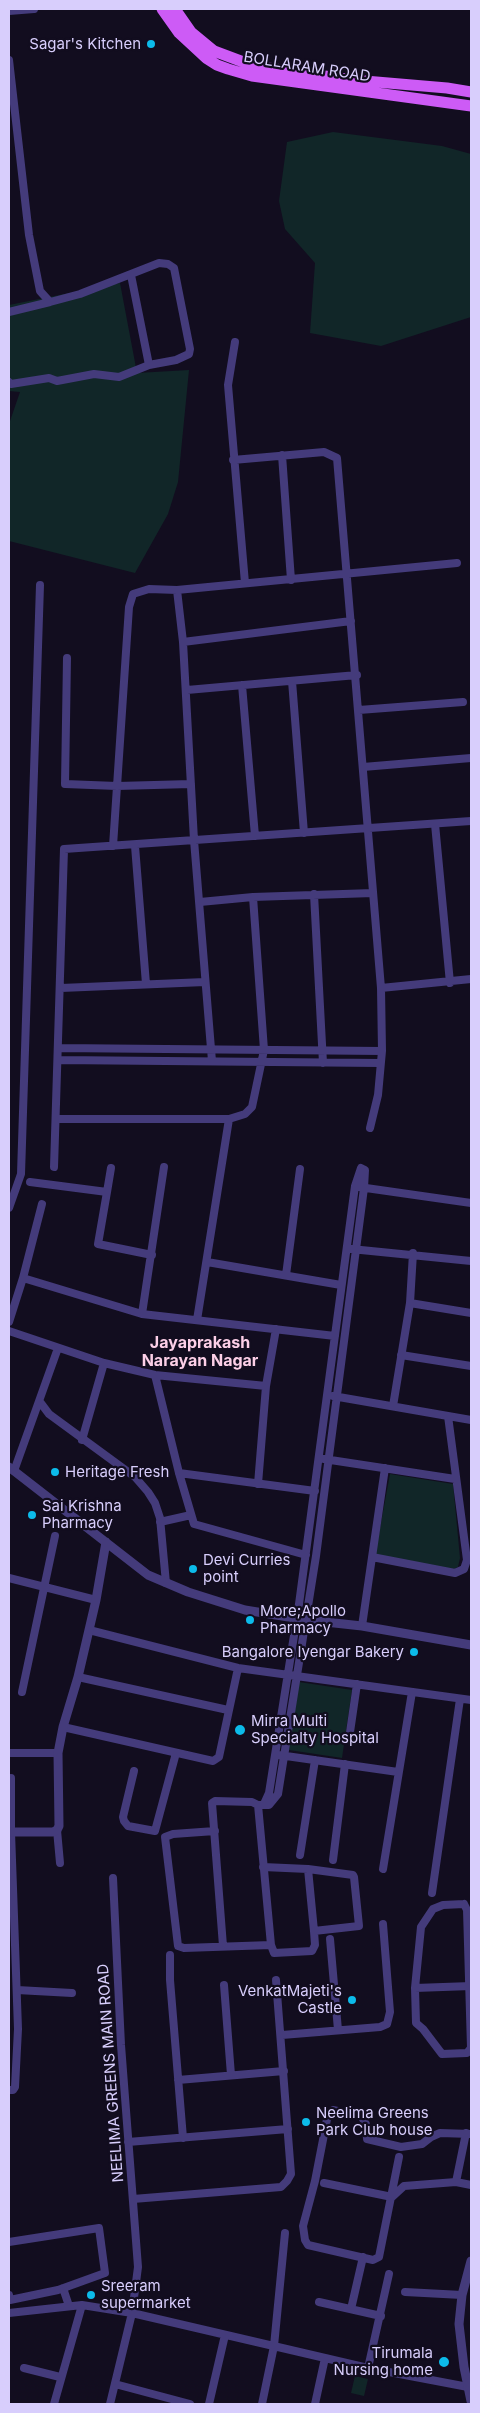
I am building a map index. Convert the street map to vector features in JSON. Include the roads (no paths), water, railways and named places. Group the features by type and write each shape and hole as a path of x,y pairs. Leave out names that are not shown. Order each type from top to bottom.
{"main road":[{"name":"BOLLARAM ROAD","path":"162,9 179,33 217,66 252,76 471,106"},
{"name":"BOLLARAM ROAD","path":"175,9 191,32 214,51 254,66 353,80 448,88 471,92"}],"street":[{"path":"9,11 34,9"},
{"path":"9,60 11,104 29,235 40,291 50,302"},
{"path":"9,312 80,294 159,263 168,264 174,268 190,349 189,354 176,360 149,365 119,377 94,374 57,381 49,378 11,384 9,382"},
{"path":"131,275 149,365"},
{"path":"236,342 228,385 245,584"},
{"path":"233,460 324,452 337,458 357,675 381,988 382,1051 378,1095 370,1128"},
{"path":"282,456 291,580"},
{"path":"113,846 129,607 133,594 149,589 177,590 291,580 347,572 457,563"},
{"path":"9,1208 21,1174 40,585"},
{"path":"177,590 187,690 194,840 212,1061"},
{"path":"183,642 351,621"},
{"path":"67,658 66,784 116,786 192,784"},
{"path":"187,690 357,675"},
{"path":"292,681 304,833"},
{"path":"242,686 255,836"},
{"path":"359,710 463,702"},
{"path":"363,767 471,758"},
{"path":"54,1167 64,850 471,821"},
{"path":"435,824 450,983"},
{"path":"134,846 146,984"},
{"path":"200,902 253,897 373,893"},
{"path":"314,894 323,1063"},
{"path":"56,1119 229,1119 245,1114 252,1107 264,1050 253,897"},
{"path":"381,988 450,983 471,979"},
{"path":"61,988 205,982"},
{"path":"58,1048 382,1051"},
{"path":"58,1060 380,1063"},
{"path":"197,1320 229,1119"},
{"path":"142,1314 164,1167"},
{"path":"110,1168 98,1244 152,1255"},
{"path":"224,1946 212,1805 215,1801 252,1802 261,1805 268,1805 276,1797 307,1620 364,1188 364,1168 361,1168 355,1186 297,1618 269,1792 261,1805 263,1867 271,1945 274,1954 309,1952 315,1945 308,1869"},
{"path":"286,1275 300,1169"},
{"path":"30,1182 107,1192"},
{"path":"355,1186 471,1204"},
{"path":"9,1322 23,1278 42,1204"},
{"path":"347,1248 413,1253 471,1261"},
{"path":"393,1406 410,1303 413,1253"},
{"path":"207,1262 341,1285"},
{"path":"23,1278 142,1314 335,1336"},
{"path":"410,1303 471,1314"},
{"path":"258,1484 266,1386 276,1329"},
{"path":"9,1331 104,1363 155,1375 266,1386"},
{"path":"58,1348 40,1402 11,1469 148,1575 245,1610 307,1620 362,1626 471,1645"},
{"path":"401,1355 471,1366"},
{"path":"82,1440 104,1363"},
{"path":"155,1375 192,1522 197,1527 306,1555"},
{"path":"327,1395 471,1420"},
{"path":"40,1402 49,1414 135,1477 155,1503 160,1522 166,1583"},
{"path":"372,1557 455,1573 464,1569 467,1560 448,1416"},
{"path":"319,1458 455,1479"},
{"path":"362,1626 384,1468"},
{"path":"179,1473 315,1491"},
{"path":"160,1522 191,1515"},
{"path":"22,1692 56,1536"},
{"path":"60,1864 57,1830 59,1826 58,1753 96,1600 106,1542"},
{"path":"9,1578 96,1600"},
{"path":"89,1630 238,1668 471,1700"},
{"path":"63,1727 176,1753 216,1760 219,1757 238,1668"},
{"path":"78,1677 228,1710"},
{"path":"350,1739 357,1684"},
{"path":"383,1869 412,1692"},
{"path":"432,1893 460,1699"},
{"path":"9,1753 58,1753"},
{"path":"134,1771 123,1817 124,1821 128,1826 155,1831 176,1753"},
{"path":"274,1754 398,1772"},
{"path":"300,1855 314,1760"},
{"path":"333,1860 345,1764"},
{"path":"9,2090 13,2090 15,2087 18,2029 17,1990 12,1969 11,1778"},
{"path":"10,1832 57,1830"},
{"path":"215,1830 168,1834 165,1837 178,1946 184,1948 271,1945"},
{"path":"263,1867 308,1869 353,1875 360,1924 358,1927 314,1931"},
{"name":"NEELIMA GREENS MAIN ROAD","path":"110,2404 132,2313 138,2267 128,2142 112,1878"},
{"path":"464,1904 467,1910 471,1986 471,2048 467,2053 442,2054 423,2028 416,2024 415,1988 421,1927 433,1910 443,1905 464,1904"},
{"path":"282,2035 380,2027 387,2024 389,2019 383,1924"},
{"path":"330,1939 338,2030"},
{"path":"170,1955 170,1980 183,2138"},
{"path":"133,2199 281,2187 291,2174 282,2035 276,1980"},
{"path":"224,1985 231,2075"},
{"path":"415,1988 471,1986"},
{"path":"17,1990 72,1993"},
{"path":"9,2029 18,2029"},
{"path":"178,2080 284,2071"},
{"path":"399,2157 382,2253 377,2260 308,2245 304,2240 303,2226 315,2181 328,2114 333,2110 362,2116 366,2124 367,2139 401,2146 422,2144 430,2137 440,2133 469,2133 456,2182"},
{"path":"128,2142 288,2129"},
{"path":"392,2197 404,2186 456,2182 471,2185"},
{"path":"324,2183 392,2197"},
{"path":"9,2242 99,2228 105,2273 63,2288 10,2300 9,2295"},
{"path":"262,2404 274,2346 285,2232"},
{"path":"351,2309 363,2258"},
{"path":"471,2261 462,2295 459,2324 471,2401"},
{"path":"368,2368 389,2274"},
{"path":"63,2288 70,2306"},
{"path":"405,2292 462,2295"},
{"path":"320,2302 381,2316"},
{"path":"9,2313 82,2305 132,2313 368,2368 468,2387"},
{"path":"54,2404 60,2377 82,2305"},
{"path":"209,2404 225,2334"},
{"path":"315,2404 325,2358"},
{"path":"24,2368 60,2377"},
{"path":"115,2384 190,2404"}],"place":[{"name":"Sagar's Kitchen","path":"151,44"},
{"name":"Heritage Fresh","path":"55,1472"},
{"name":"Sai Krishna Pharmacy","path":"32,1515"},
{"name":"Devi Curries point","path":"193,1569"},
{"name":"More;Apollo Pharmacy","path":"250,1620"},
{"name":"Bangalore Iyengar Bakery","path":"414,1652"},
{"name":"Mirra Multi Specialty Hospital","path":"240,1730"},
{"name":"VenkatMajeti's Castle","path":"352,2000"},
{"name":"Neelima Greens Park Club house","path":"306,2122"},
{"name":"Sreeram supermarket","path":"91,2295"},
{"name":"Tirumala Nursing home","path":"444,2362"}],"district":[{"name":"Jayaprakash Narayan Nagar","path":"200,1352"}]}
